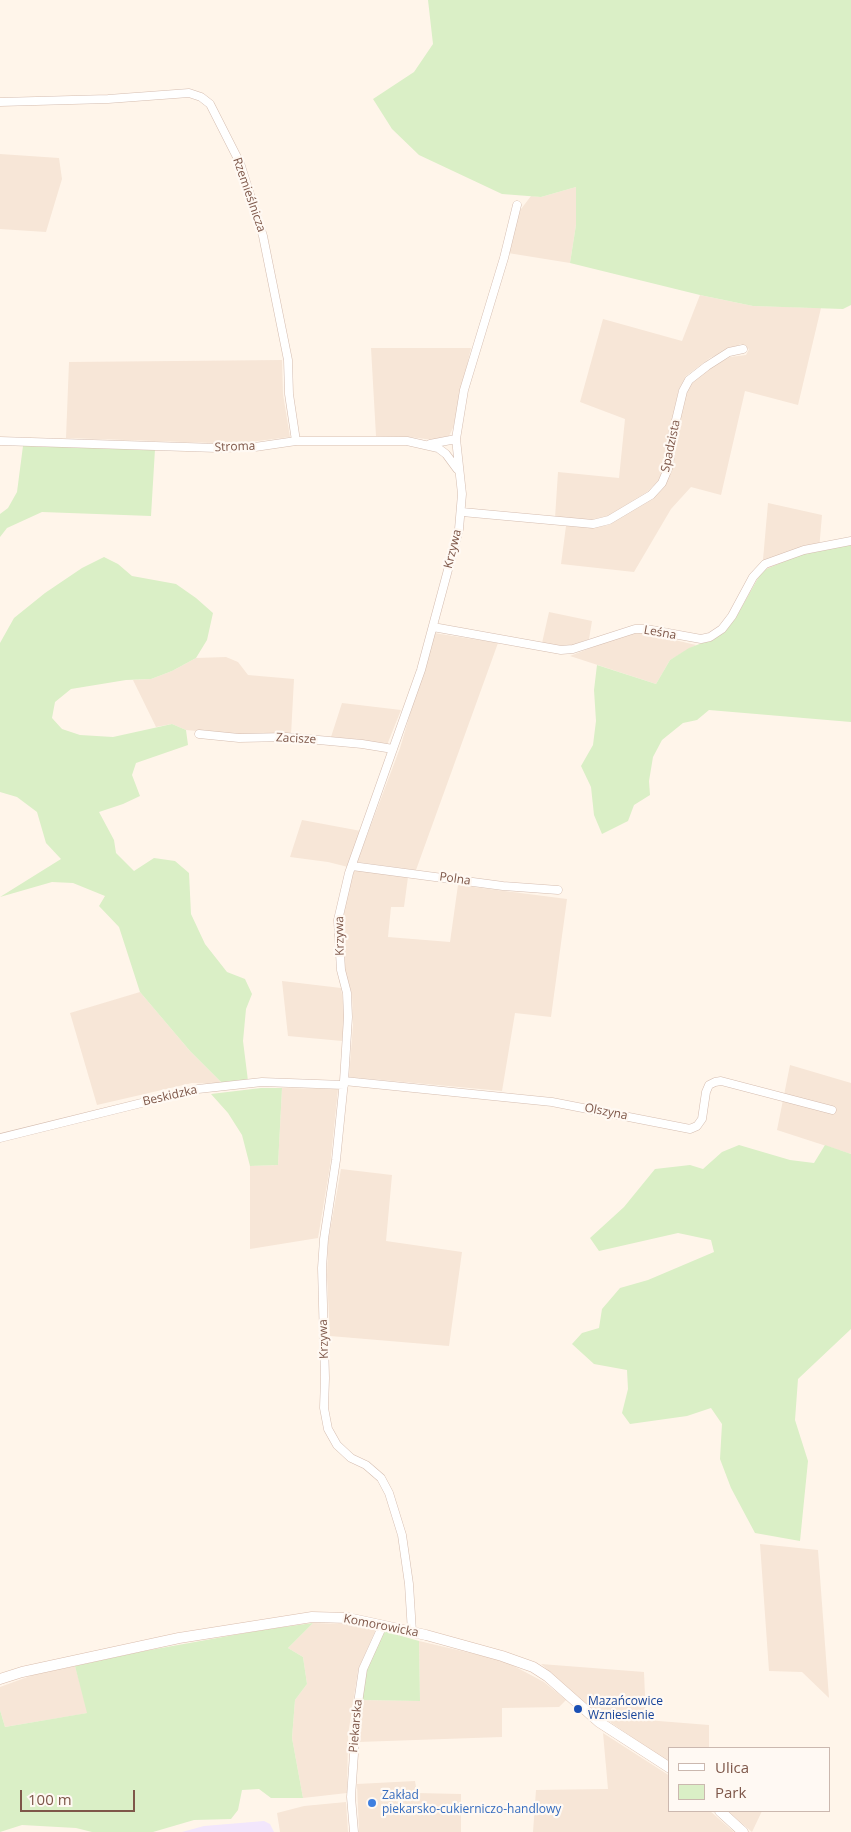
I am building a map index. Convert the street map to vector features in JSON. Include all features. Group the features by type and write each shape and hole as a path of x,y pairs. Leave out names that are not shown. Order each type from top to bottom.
{"street":[{"name":"Rzemieślnicza","path":"0,102 189,94 201,97 210,104 240,163 263,236 288,360 289,394 296,442"},
{"name":"Krzywa","path":"412,1632 409,1584 402,1535 389,1493 381,1478 366,1465 351,1458 337,1445 328,1429 324,1408 326,1378 322,1268 344,1083 348,1017 347,993 341,970 338,920 348,872 352,866 421,670 459,528 462,512 462,494 456,438 464,390 504,258 517,205"},
{"name":"Spadzista","path":"462,512 593,524 609,520 651,495 662,483 669,466 672,437 683,391 689,380 729,352 743,349"},
{"path":"428,444 456,438"},
{"name":"Stroma","path":"0,441 217,448 255,447 296,442 407,441 428,444 438,448 446,454 458,470"},
{"name":"Leśna","path":"432,627 562,650 573,649 635,629 646,629 700,639 710,637 722,629 732,616 753,577 765,564 804,550 851,541"},
{"name":"Zacisze","path":"199,734 238,738 286,737 362,744 393,749"},
{"name":"Polna","path":"352,866 503,886 558,890"},
{"name":"Olszyna","path":"344,1083 552,1102 690,1129 697,1126 702,1120 706,1092 709,1085 721,1081 832,1110"},
{"name":"Beskidzka","path":"0,1138 198,1089 262,1082 344,1083"},
{"name":"Komorowicka","path":"0,1679 22,1672 179,1638 312,1617 348,1618 412,1632 502,1656 533,1667 547,1676 600,1722 668,1767"},
{"name":"Piekarska","path":"354,1832 351,1797 358,1702 363,1668 383,1625"},
{"path":"721,1812 743,1832"}],"shaded area":[{"path":"0,154 59,158 62,179 46,232 0,229"},
{"path":"576,187 576,225 570,263 508,253 518,213 531,196 541,197"},
{"path":"700,295 753,306 821,308 798,405 745,391 721,495 691,487 671,509 634,572 561,564 566,526 595,527 609,525 653,499 664,487 673,466 676,434 685,395 693,382 713,366 730,357 746,355 749,349 741,344 710,358 686,376 679,389 669,435 666,466 658,481 647,492 608,516 593,520 555,518 558,472 619,478 625,419 580,402 603,319 682,341"},
{"path":"371,348 471,348 453,428 449,436 433,440 376,436"},
{"path":"282,360 283,394 290,437 250,442 213,443 66,438 69,362"},
{"path":"768,503 822,515 819,550 762,571"},
{"path":"549,612 592,621 589,639 573,645 559,646 542,643"},
{"path":"434,633 498,643 416,870 357,862 400,748"},
{"path":"645,633 696,645 670,660 656,684 570,656 608,641 631,634"},
{"path":"226,657 238,662 248,675 294,679 291,735 240,735 186,730 172,724 156,727 133,680 151,679 172,671 196,658"},
{"path":"342,703 401,710 387,745 357,739 331,737"},
{"path":"302,820 361,831 348,867 328,862 290,857"},
{"path":"355,869 408,877 404,907 391,907 388,937 450,942 458,885 567,899 551,1017 515,1013 502,1091 349,1077 353,1025 352,994 345,971 341,928 350,882"},
{"path":"282,981 341,988 345,1017 342,1041 288,1036"},
{"path":"140,992 190,1051 223,1084 192,1083 97,1105 70,1013"},
{"path":"790,1065 851,1083 851,1154 777,1130"},
{"path":"282,1088 338,1089 330,1166 318,1238 250,1249 250,1166 278,1165"},
{"path":"341,1169 392,1175 386,1241 462,1252 449,1346 330,1336 327,1277 328,1242"},
{"path":"760,1544 818,1550 829,1698 802,1672 769,1671"},
{"path":"313,1623 348,1624 376,1629 358,1670 348,1735 347,1793 303,1798 292,1738 295,1700 307,1684 303,1657 288,1648"},
{"path":"419,1641 510,1664 544,1682 566,1700 559,1707 502,1708 502,1737 358,1742 361,1700 420,1701"},
{"path":"541,1664 644,1672 646,1720 709,1725 709,1747 668,1747 668,1762 594,1711"},
{"path":"75,1666 88,1713 5,1727 0,1710 0,1687 33,1675"},
{"path":"603,1733 668,1775 668,1812 711,1812 734,1832 533,1832 536,1790 608,1789"},
{"path":"415,1781 417,1793 461,1794 461,1832 359,1832 357,1784"},
{"path":"346,1802 348,1832 280,1832 277,1813 304,1806"},
{"path":"729,1812 762,1812 752,1832"},
{"path":"264,1821 270,1824 274,1832 182,1832 204,1826"}],"green space":[{"path":"428,0 851,0 851,305 843,309 753,306 570,263 576,225 576,187 541,197 502,194 419,155 392,129 373,99 414,72 433,44"},
{"path":"23,446 155,449 151,516 42,512 7,528 0,537 0,514 8,508 17,492"},
{"path":"851,543 851,722 709,710 697,720 683,723 662,740 653,757 649,781 650,795 634,805 628,821 602,834 594,815 591,787 581,766 593,745 596,721 594,690 597,665 656,684 670,660 689,648 710,640 724,631 735,619 762,571 797,556"},
{"path":"104,557 118,564 132,576 176,584 196,598 213,613 207,640 196,658 172,671 151,679 126,680 71,689 55,702 52,718 62,729 80,735 113,737 172,724 186,730 188,745 136,763 132,775 140,796 99,812 114,840 116,853 134,871 154,858 175,861 189,873 191,914 205,944 227,972 245,979 252,994 246,1009 243,1041 248,1081 223,1084 190,1051 140,992 119,927 99,906 105,896 73,883 52,882 0,897 61,859 46,843 37,812 17,797 0,792 0,643 14,618 45,593 82,568"},
{"path":"261,1088 282,1088 278,1165 250,1166 242,1135 228,1113 211,1094"},
{"path":"739,1145 790,1160 814,1163 825,1145 851,1154 851,1329 798,1379 795,1420 808,1461 800,1541 755,1533 731,1488 720,1459 722,1424 711,1408 687,1416 630,1424 622,1413 628,1389 627,1370 594,1364 572,1344 582,1333 599,1328 602,1309 620,1288 648,1280 714,1252 711,1240 678,1233 599,1251 590,1238 624,1207 655,1169 690,1165 703,1169 722,1152"},
{"path":"313,1623 288,1648 303,1657 307,1684 295,1700 292,1738 303,1798 271,1798 259,1789 242,1790 238,1810 231,1819 194,1820 153,1832 92,1832 76,1828 22,1825 0,1832 0,1710 5,1727 87,1713 75,1666 139,1652"},
{"path":"384,1631 419,1641 420,1701 361,1700 367,1669"}],"place":[{"name":"Mazańcowice Wzniesienie","path":"578,1709"},
{"name":"Zakład piekarsko-cukierniczo-handlowy","path":"372,1803"}]}
